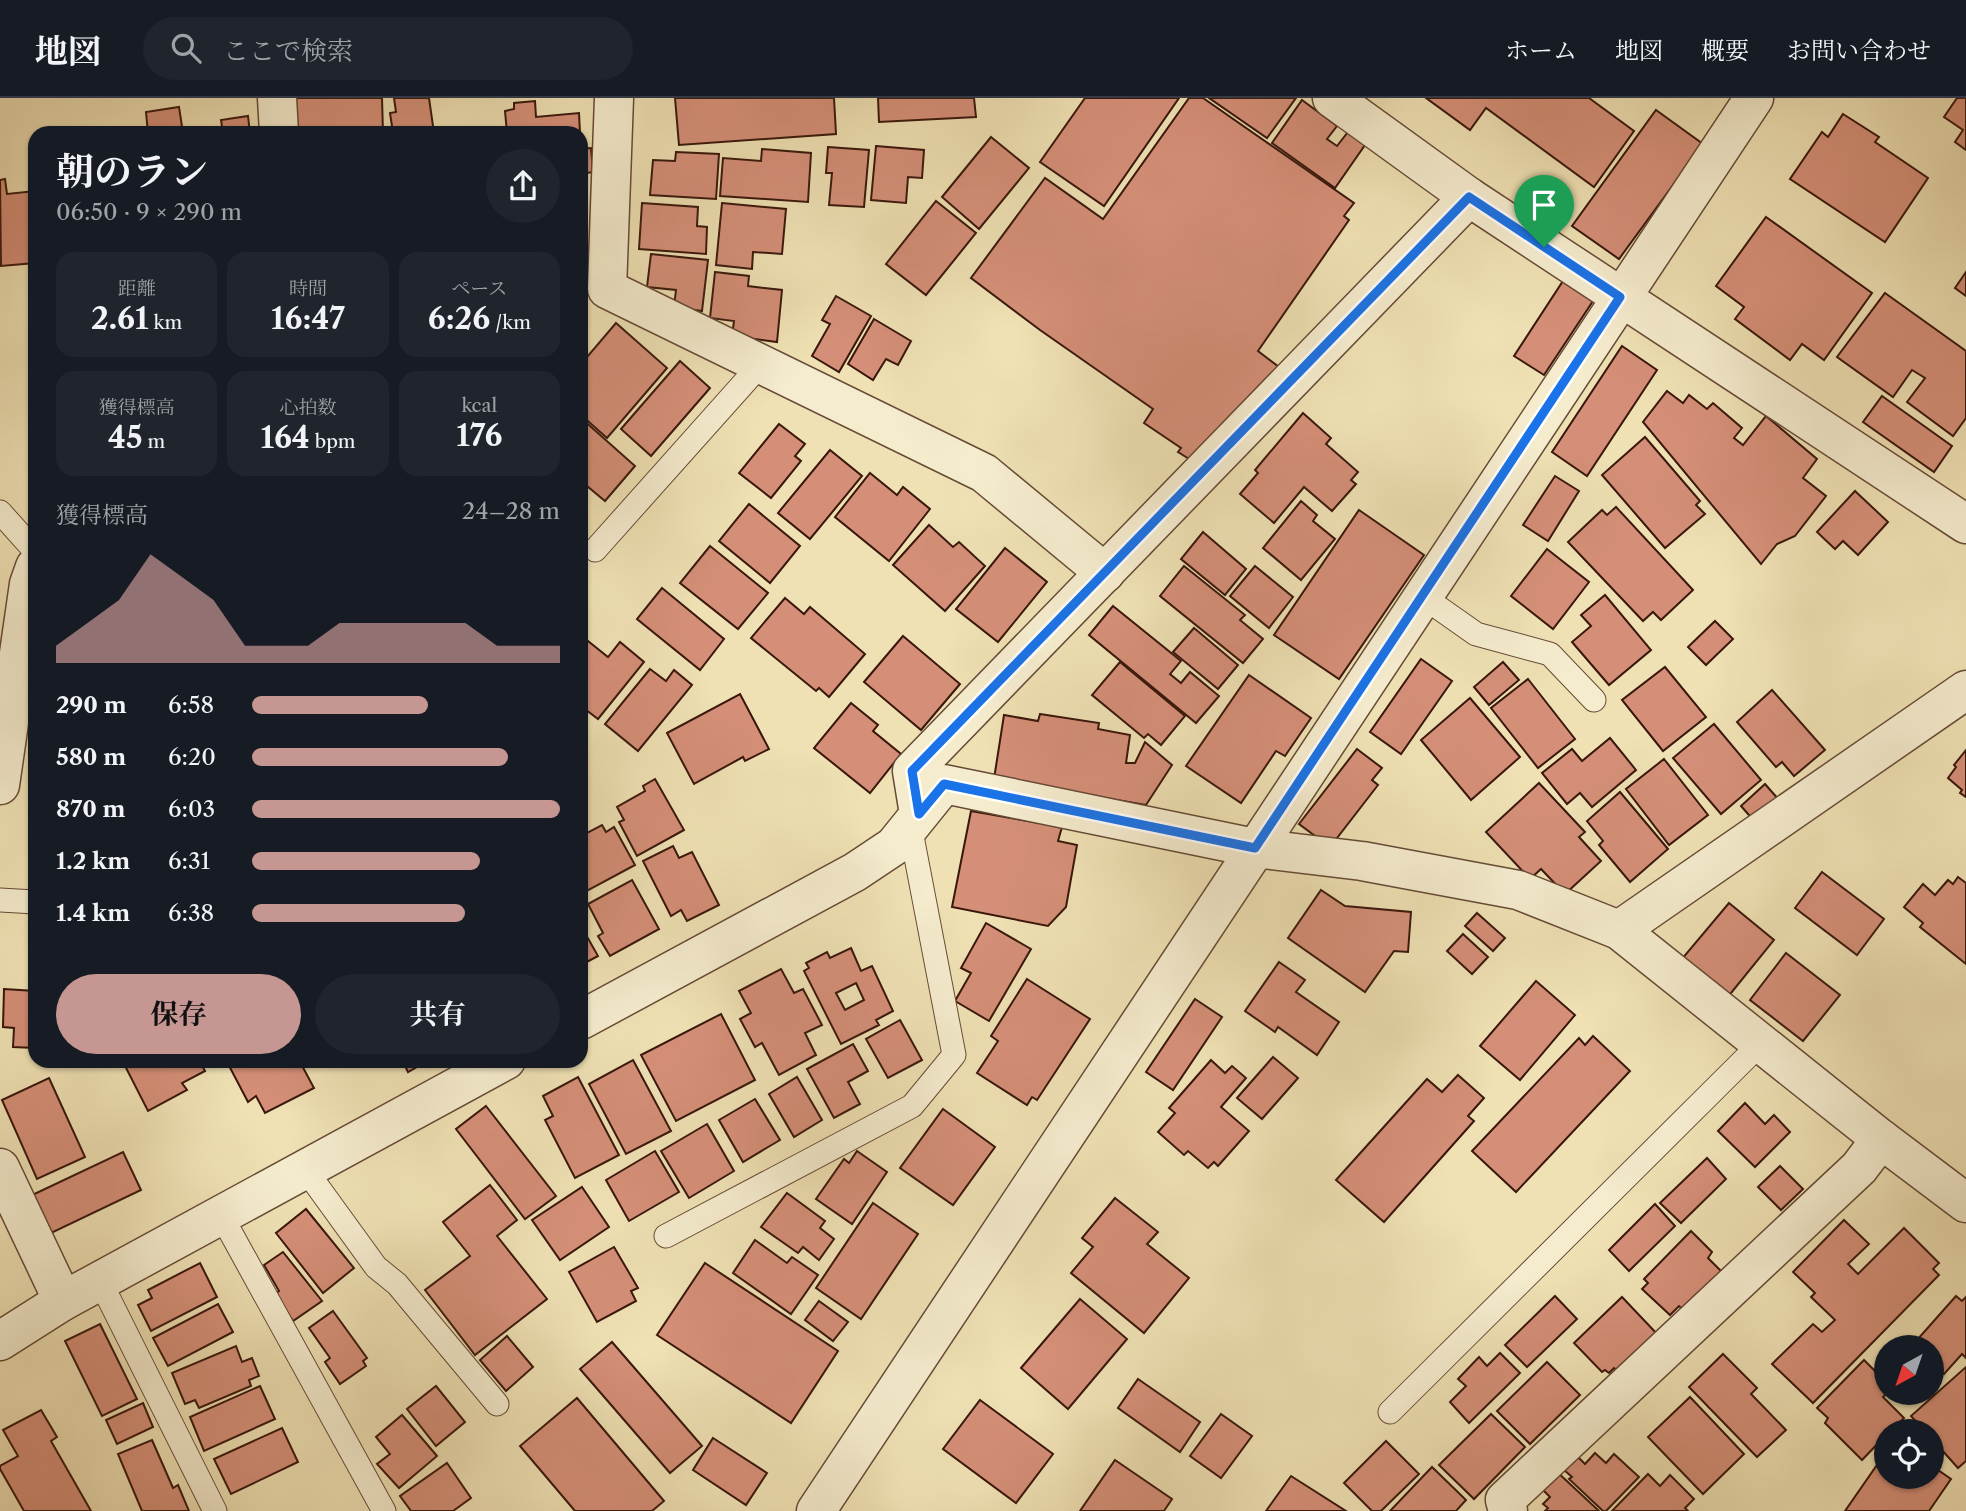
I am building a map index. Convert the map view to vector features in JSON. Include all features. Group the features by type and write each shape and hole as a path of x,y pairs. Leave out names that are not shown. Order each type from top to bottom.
{"street":[{"path":"277,98 279,126"},
{"path":"614,98 607,289 984,473 1105,573"},
{"path":"1332,98 1469,197 1966,524"},
{"path":"816,1511 1754,98"},
{"path":"915,820 912,771 1469,197"},
{"path":"0,785 28,591"},
{"path":"1619,930 1966,690"},
{"path":"588,1016 855,872 894,846 944,784 1255,848 1362,861 1518,890 1619,930 1881,1139 1966,1203"},
{"path":"0,1341 63,1300 491,1068"},
{"path":"1508,1511 1504,1500 1858,1168 1881,1139"},
{"path":"0,1168 63,1300"}],"lane":[{"path":"595,550 761,364"},
{"path":"0,512 28,543"},
{"path":"1422,596 1476,634 1549,654 1594,700"},
{"path":"666,1236 912,1105 954,1055 915,820"},
{"path":"0,900 28,902"},
{"path":"1390,1412 1761,1043"},
{"path":"305,1169 376,1267 397,1284 497,1404"},
{"path":"221,1215 384,1511"},
{"path":"100,1280 215,1511"}],"building":[{"path":"295,98 382,98 383,126 297,126"},
{"path":"394,98 429,98 433,126 392,126 390,113 396,112"},
{"path":"675,98 834,98 836,134 679,145"},
{"path":"878,98 974,98 976,117 879,122"},
{"path":"1085,98 1179,98 1104,206 1040,162"},
{"path":"1189,98 1203,98 1354,203 1344,216 1349,220 1258,351 1279,367 1194,462 1178,452 1181,448 1144,423 1153,409 971,278 1045,178 1103,219"},
{"path":"1209,98 1296,98 1267,138"},
{"path":"1426,98 1589,98 1634,131 1594,187 1486,108 1470,130"},
{"path":"1957,98 1966,98 1966,150 1955,142 1963,130 1944,117"},
{"path":"1302,100 1337,126 1327,139 1337,146 1348,132 1365,145 1335,188 1272,143"},
{"path":"535,101 536,117 579,113 580,126 506,126 505,111 514,109 514,103"},
{"path":"179,107 182,126 147,126 146,112"},
{"path":"1656,110 1703,144 1619,259 1572,226"},
{"path":"1843,114 1879,137 1875,142 1928,178 1885,242 1790,179 1822,132 1828,137"},
{"path":"248,116 249,126 222,126 221,120"},
{"path":"991,137 1029,168 979,229 942,197"},
{"path":"876,146 924,150 922,178 908,177 906,203 871,200"},
{"path":"828,147 869,150 864,207 829,205 832,173 826,173"},
{"path":"588,148 591,148 593,172 588,173"},
{"path":"762,149 811,153 808,202 720,196 723,158 761,161"},
{"path":"676,152 719,154 716,199 650,195 653,160 675,161"},
{"path":"5,179 7,194 28,192 28,264 1,266 0,180"},
{"path":"936,201 976,233 926,295 886,264"},
{"path":"642,203 698,207 697,226 707,227 706,254 639,249"},
{"path":"722,203 786,209 782,254 753,252 752,269 716,265"},
{"path":"1766,217 1872,293 1824,360 1802,344 1790,360 1735,319 1744,307 1716,286"},
{"path":"651,254 708,260 702,311 674,307 676,290 647,287"},
{"path":"715,272 749,276 748,286 782,290 777,342 732,336 734,321 710,318"},
{"path":"1966,272 1966,296 1955,288"},
{"path":"1563,281 1593,301 1544,375 1514,356"},
{"path":"1885,293 1966,351 1966,418 1953,436 1907,402 1925,378 1912,370 1893,397 1837,357"},
{"path":"836,296 871,316 839,372 812,356 830,324 822,320"},
{"path":"874,319 911,341 898,365 886,359 873,380 848,364"},
{"path":"616,323 667,368 607,438 588,421 588,356"},
{"path":"1622,346 1657,370 1587,476 1552,452"},
{"path":"680,361 710,388 651,456 621,429"},
{"path":"1667,391 1683,403 1689,395 1707,409 1713,403 1742,428 1734,438 1743,445 1766,416 1817,459 1803,478 1826,496 1795,536 1777,544 1761,564 1643,422"},
{"path":"1882,396 1952,446 1934,472 1863,422"},
{"path":"1303,413 1331,438 1326,444 1358,472 1351,480 1356,484 1332,511 1304,487 1274,523 1240,494 1258,473 1255,470"},
{"path":"588,424 635,466 605,501 588,487"},
{"path":"779,424 805,444 795,456 801,461 771,498 739,473"},
{"path":"1645,437 1700,501 1696,505 1705,514 1665,548 1602,475"},
{"path":"830,450 862,476 810,539 778,513"},
{"path":"870,473 897,495 903,487 930,509 889,561 835,517"},
{"path":"1555,476 1579,491 1548,541 1523,525"},
{"path":"1855,491 1888,522 1858,555 1843,541 1835,549 1817,532"},
{"path":"1301,501 1317,515 1313,521 1335,539 1301,580 1263,548"},
{"path":"749,504 800,546 770,583 719,541"},
{"path":"1616,507 1693,590 1661,620 1653,612 1643,621 1568,542 1602,510 1607,515"},
{"path":"1359,510 1424,555 1339,679 1274,635"},
{"path":"929,525 953,547 959,542 985,566 945,611 893,565"},
{"path":"1203,532 1246,569 1225,595 1181,559"},
{"path":"710,546 768,593 738,629 680,583"},
{"path":"1005,548 1047,582 998,642 956,609"},
{"path":"1547,549 1589,582 1553,629 1511,596"},
{"path":"1184,566 1245,615 1240,620 1263,639 1243,663 1160,596"},
{"path":"1255,566 1293,597 1269,628 1230,596"},
{"path":"662,588 724,639 700,670 637,619"},
{"path":"1605,595 1651,650 1609,685 1572,642 1591,626 1581,615"},
{"path":"785,598 804,614 810,607 865,654 829,697 819,688 816,691 751,638"},
{"path":"1113,606 1181,661 1170,674 1181,683 1190,672 1219,696 1196,723 1089,635"},
{"path":"1715,621 1733,639 1706,665 1688,647"},
{"path":"1194,628 1238,665 1218,689 1173,652"},
{"path":"903,636 960,684 921,730 864,682"},
{"path":"588,641 608,657 620,642 644,662 598,719 588,711"},
{"path":"1421,659 1452,681 1401,754 1370,732"},
{"path":"1120,662 1185,716 1161,745 1148,734 1144,738 1092,695"},
{"path":"1503,662 1519,680 1489,705 1474,687"},
{"path":"1665,667 1706,717 1663,751 1622,700"},
{"path":"650,669 666,681 674,670 692,685 638,751 605,724"},
{"path":"1249,675 1311,718 1285,756 1276,751 1241,803 1186,766"},
{"path":"1528,679 1575,739 1538,768 1491,708"},
{"path":"1772,690 1825,750 1794,776 1782,762 1776,767 1737,722"},
{"path":"740,694 769,749 745,761 743,757 694,784 667,733"},
{"path":"1470,698 1520,757 1471,800 1421,740"},
{"path":"851,703 878,725 873,731 901,754 870,793 814,748"},
{"path":"1040,714 1099,723 1098,729 1130,735 1126,763 1135,763 1145,742 1172,765 1146,805 994,779 1004,715 1038,721"},
{"path":"1714,724 1761,780 1721,814 1673,758"},
{"path":"1610,738 1636,770 1592,807 1580,793 1567,804 1542,773 1572,749 1582,761"},
{"path":"1357,749 1382,768 1372,780 1378,785 1330,847 1299,824"},
{"path":"1966,750 1966,797 1948,778"},
{"path":"1664,759 1708,815 1669,845 1626,789"},
{"path":"655,779 684,830 637,856 619,822 624,820 617,807 645,791 643,786"},
{"path":"1539,783 1585,832 1579,837 1601,861 1565,894 1541,869 1530,879 1486,832"},
{"path":"1765,784 1779,800 1755,822 1741,806"},
{"path":"1620,792 1668,849 1630,882 1599,845 1603,841 1587,821"},
{"path":"971,811 1062,827 1058,841 1077,845 1066,907 1048,926 952,907"},
{"path":"602,825 606,832 614,827 635,865 588,890 588,832"},
{"path":"673,846 679,858 692,852 719,905 687,921 681,910 671,916 643,861"},
{"path":"1822,872 1884,919 1857,955 1795,908"},
{"path":"1958,877 1966,883 1966,964 1920,927 1923,923 1904,907 1923,884 1935,895 1948,880 1953,884"},
{"path":"632,880 659,929 610,956 598,936 603,933 588,904"},
{"path":"1321,890 1345,906 1411,912 1408,952 1394,951 1365,992 1288,938"},
{"path":"1729,903 1774,940 1727,998 1681,960"},
{"path":"1477,913 1505,938 1493,951 1465,926"},
{"path":"986,923 1031,949 989,1021 955,1001 971,973 961,968"},
{"path":"1463,934 1488,957 1472,974 1447,951"},
{"path":"588,938 598,956 588,961"},
{"path":"851,948 861,971 872,966 893,1011 876,1020 879,1025 841,1044 804,971 809,968 806,963 827,952 830,958","holes":["856,983 864,1000 845,1010 836,993"]},
{"path":"1786,953 1840,995 1803,1041 1750,1000"},
{"path":"1279,962 1305,980 1296,992 1339,1022 1317,1055 1278,1027 1275,1032 1245,1011"},
{"path":"781,969 794,993 803,989 822,1025 805,1033 816,1055 779,1075 762,1043 755,1047 740,1019 751,1013 739,991"},
{"path":"1027,979 1090,1019 1037,1100 1032,1097 1027,1105 977,1073 998,1041 991,1036"},
{"path":"1536,981 1575,1015 1520,1080 1480,1046"},
{"path":"4,989 28,991 28,1048 13,1047 14,1028 3,1027"},
{"path":"1195,999 1222,1017 1173,1090 1146,1072"},
{"path":"721,1014 755,1080 676,1121 641,1055"},
{"path":"900,1020 922,1060 888,1078 866,1039"},
{"path":"1593,1036 1630,1071 1516,1192 1472,1151 1579,1038 1585,1045"},
{"path":"853,1044 868,1071 848,1082 860,1104 834,1118 807,1069"},
{"path":"1273,1057 1298,1078 1262,1119 1237,1098"},
{"path":"633,1060 671,1131 626,1154 589,1084"},
{"path":"1211,1060 1225,1073 1232,1066 1246,1078 1221,1107 1249,1131 1218,1166 1214,1162 1208,1168 1188,1151 1184,1155 1158,1132 1175,1113 1169,1108"},
{"path":"126,1068 203,1068 205,1071 182,1083 187,1090 148,1111"},
{"path":"230,1068 303,1068 314,1088 265,1113 256,1096 248,1102"},
{"path":"1458,1075 1484,1098 1468,1116 1474,1121 1384,1222 1336,1180 1427,1079 1442,1092"},
{"path":"578,1077 619,1155 575,1178 545,1120 553,1116 543,1096"},
{"path":"797,1077 822,1120 794,1137 769,1094"},
{"path":"49,1078 85,1157 37,1179 2,1100"},
{"path":"755,1099 780,1140 743,1162 719,1120"},
{"path":"1745,1103 1765,1124 1774,1115 1790,1132 1755,1167 1718,1131"},
{"path":"486,1106 556,1196 525,1219 456,1129"},
{"path":"943,1109 995,1147 953,1205 900,1168"},
{"path":"707,1124 734,1171 689,1198 661,1151"},
{"path":"655,1151 679,1192 629,1221 606,1180"},
{"path":"857,1151 887,1172 852,1224 816,1199 844,1159 849,1163"},
{"path":"123,1152 141,1190 47,1235 28,1197"},
{"path":"1707,1158 1726,1179 1681,1223 1660,1203"},
{"path":"1780,1166 1803,1189 1781,1210 1758,1187"},
{"path":"490,1185 517,1220 497,1236 547,1299 475,1355 425,1290 470,1256 443,1222"},
{"path":"582,1187 609,1227 560,1260 532,1220"},
{"path":"787,1193 825,1221 820,1228 834,1239 819,1260 803,1247 798,1253 761,1227"},
{"path":"1115,1198 1158,1232 1147,1244 1189,1278 1144,1333 1071,1273 1093,1247 1082,1238"},
{"path":"873,1203 918,1234 861,1319 816,1288"},
{"path":"1655,1204 1675,1226 1629,1271 1609,1250"},
{"path":"306,1209 354,1268 323,1293 276,1233"},
{"path":"1844,1220 1869,1244 1848,1264 1858,1274 1904,1228 1939,1263 1933,1269 1939,1275 1880,1335 1874,1335 1874,1341 1813,1403 1772,1364 1813,1324 1822,1332 1835,1320 1811,1297 1815,1293 1793,1272"},
{"path":"1691,1231 1712,1252 1708,1258 1723,1273 1686,1312 1679,1306 1670,1315 1642,1289 1648,1283 1644,1279"},
{"path":"755,1240 787,1263 792,1257 818,1275 791,1314 733,1273"},
{"path":"614,1247 638,1288 631,1291 636,1301 597,1322 569,1272"},
{"path":"283,1252 322,1301 293,1321 275,1294 279,1291 264,1265"},
{"path":"200,1263 217,1297 151,1331 138,1305 152,1298 148,1290"},
{"path":"705,1263 838,1351 791,1423 657,1335"},
{"path":"1555,1296 1577,1319 1527,1367 1505,1345"},
{"path":"1956,1296 1962,1301 1966,1297 1966,1358 1962,1354 1944,1374 1944,1335 1921,1335"},
{"path":"1622,1297 1659,1336 1620,1373 1614,1368 1609,1373 1605,1370 1602,1372 1574,1343"},
{"path":"1080,1299 1127,1339 1068,1409 1021,1368"},
{"path":"819,1301 848,1322 833,1341 805,1320"},
{"path":"218,1304 233,1332 168,1366 153,1338"},
{"path":"333,1311 367,1358 363,1361 366,1366 340,1384 325,1362 330,1358 309,1328"},
{"path":"100,1324 137,1399 102,1416 65,1341"},
{"path":"507,1336 533,1367 506,1391 480,1360"},
{"path":"612,1342 702,1446 670,1473 580,1369"},
{"path":"236,1346 242,1362 252,1358 259,1376 249,1380 251,1386 199,1408 195,1400 185,1404 172,1373"},
{"path":"1500,1353 1520,1373 1469,1423 1450,1402 1466,1386 1458,1379 1479,1357 1487,1366"},
{"path":"1723,1354 1757,1388 1751,1394 1786,1430 1757,1457 1689,1387"},
{"path":"1864,1360 1874,1370 1874,1405 1891,1405 1904,1418 1874,1419 1874,1448 1862,1460 1825,1423 1828,1418 1817,1408"},
{"path":"1547,1362 1580,1395 1530,1444 1497,1411"},
{"path":"1966,1367 1966,1461 1958,1468 1944,1452 1944,1419 1914,1419 1911,1416 1923,1405 1944,1405 1944,1387"},
{"path":"1138,1379 1200,1422 1180,1452 1118,1408"},
{"path":"260,1386 275,1419 204,1451 190,1417"},
{"path":"436,1386 465,1422 436,1446 407,1409"},
{"path":"1690,1397 1744,1454 1703,1494 1648,1437"},
{"path":"577,1398 664,1501 652,1511 575,1511 520,1446"},
{"path":"980,1400 1053,1454 1016,1503 943,1449"},
{"path":"143,1403 153,1427 117,1444 106,1420"},
{"path":"41,1410 57,1437 51,1441 91,1511 24,1511 0,1469 0,1466 18,1456 3,1430"},
{"path":"1221,1414 1252,1436 1221,1478 1190,1456"},
{"path":"1491,1414 1525,1447 1474,1499 1439,1465"},
{"path":"402,1415 437,1456 399,1488 377,1464 390,1454 376,1437"},
{"path":"282,1428 298,1462 231,1494 214,1459"},
{"path":"713,1438 767,1473 746,1505 693,1470"},
{"path":"152,1440 173,1488 178,1485 189,1511 142,1511 118,1454"},
{"path":"1386,1441 1419,1474 1381,1511 1372,1511 1344,1483"},
{"path":"1595,1453 1606,1463 1614,1454 1639,1477 1606,1511 1569,1479 1572,1477 1564,1470 1577,1456 1585,1464"},
{"path":"1115,1460 1172,1499 1164,1511 1080,1511"},
{"path":"447,1463 471,1498 453,1511 411,1511 400,1496"},
{"path":"1432,1467 1466,1500 1456,1511 1390,1511"},
{"path":"1874,1469 1874,1489 1944,1489 1944,1474 1951,1479 1929,1511 1845,1511"},
{"path":"1555,1470 1599,1511 1545,1511 1548,1508 1543,1504 1550,1497 1540,1487"},
{"path":"1648,1474 1660,1486 1670,1475 1694,1499 1685,1508 1688,1511 1612,1511"},
{"path":"1291,1476 1346,1511 1266,1511"}],"route":[{"path":"1469,197 1544,247 1620,297 1255,848 944,784 919,814 912,771 1469,197"}]}
